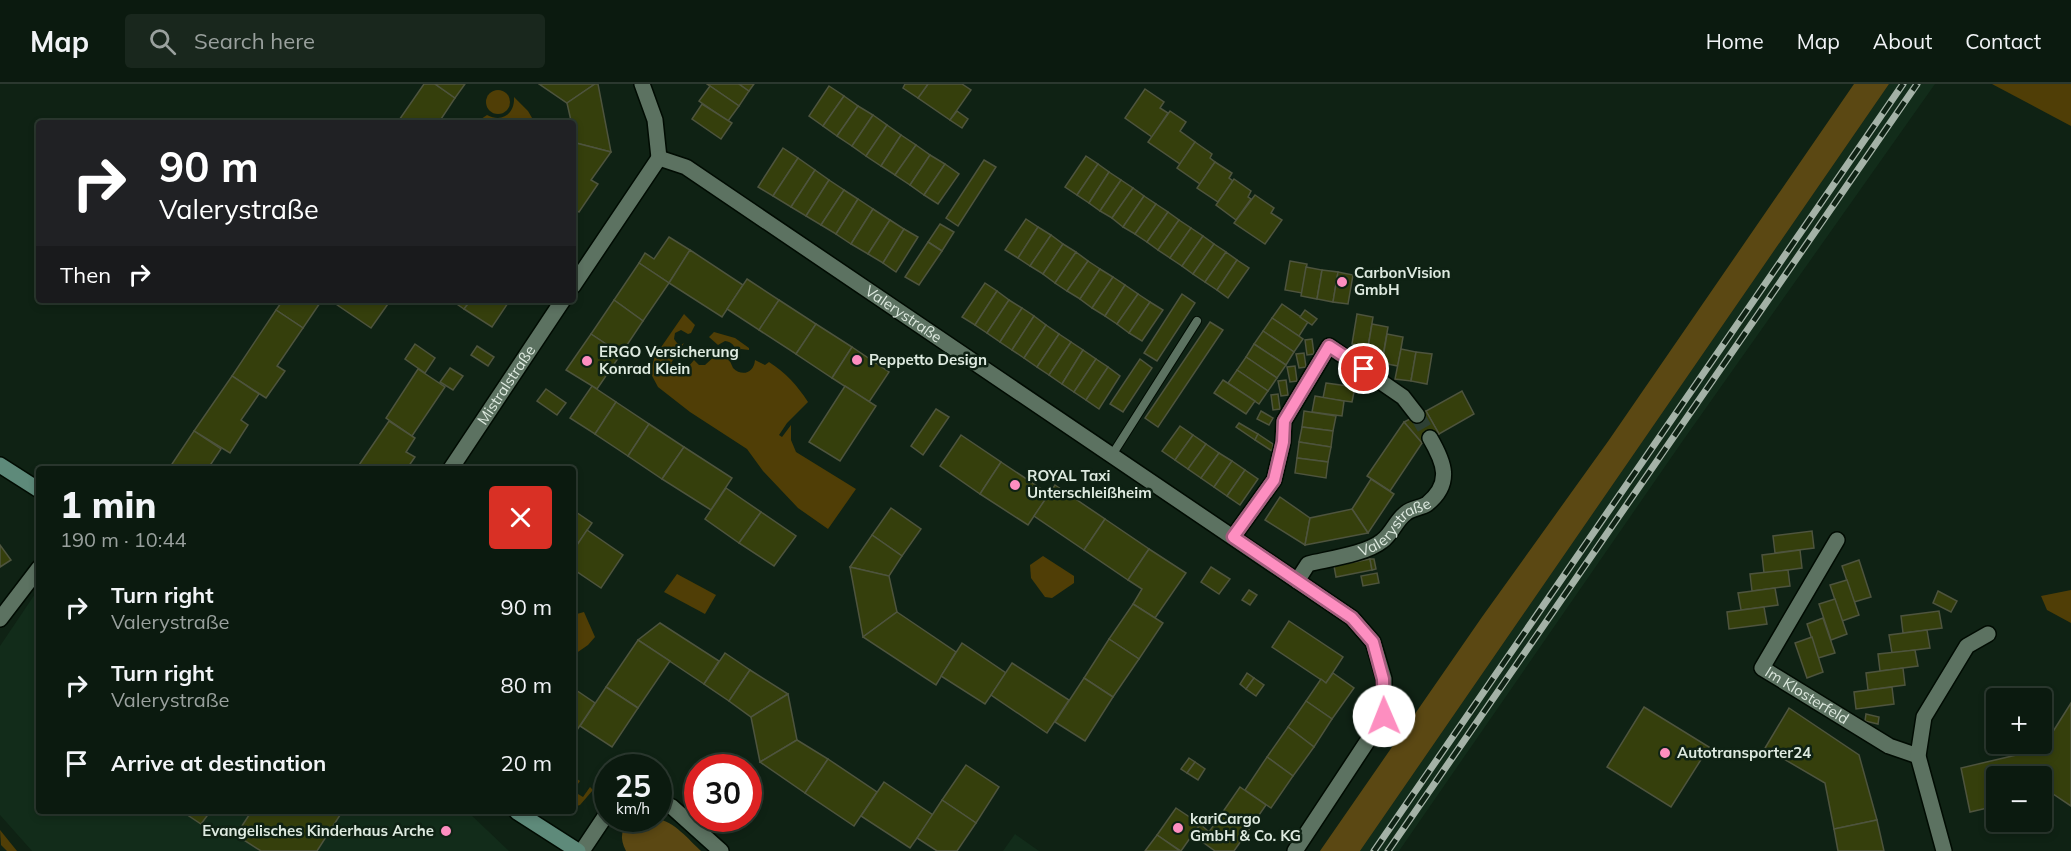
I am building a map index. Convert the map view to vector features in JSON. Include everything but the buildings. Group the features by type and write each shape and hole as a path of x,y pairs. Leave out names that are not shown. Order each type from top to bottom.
{"main road":[{"path":"0,465 36,488"},
{"path":"521,814 580,851"}],"street":[{"path":"576,282 659,158 655,120 642,84"},
{"name":"Valerystraße","path":"659,158 686,167 1352,618 1373,642 1383,679 1384,716 1295,851"},
{"name":"Mistralstraße","path":"453,466 561,303"},
{"path":"1233,537 1274,480 1283,442 1284,421 1329,346 1403,397 1417,415"},
{"name":"Valerystraße","path":"1297,580 1308,564 1369,548 1382,542 1406,513 1426,504 1440,488 1445,471 1430,438"},
{"name":"Im Klosterfeld","path":"1837,540 1762,668 1889,746 1918,756"},
{"path":"0,619 36,571"},
{"path":"1944,851 1918,756 1924,717 1966,646 1988,634"},
{"path":"672,807 721,851"},
{"path":"580,851 594,832"}],"lane":[{"path":"1112,455 1197,321"}],"shaded area":[{"path":"1854,84 1889,84 1360,851 1320,851 1482,617 1609,440"},
{"path":"1889,84 1935,84 1684,439 1399,851 1360,851"},
{"path":"1992,84 2071,84 2071,126"},
{"path":"498,90 507,93 510,102 507,111 498,114 489,111 486,102 489,93"},
{"path":"514,97 533,120 480,120 487,115 502,117 510,112"},
{"path":"684,314 695,325 691,333 688,334 681,330 675,333 674,339 677,343 681,345 684,343 671,363 684,372 694,360 699,365 705,365 717,354 722,359 729,359 736,371 744,373 750,371 755,360 765,365 769,362 781,370 800,390 808,402 787,423 779,435 782,437 791,425 791,440 796,452 856,489 828,529 798,508 763,471 747,449 690,412 658,387 650,372 655,356"},
{"path":"714,332 735,338 749,350 741,349 735,353 734,346 730,342 725,341 718,345 709,337"},
{"path":"1043,556 1074,576 1074,583 1052,598 1045,597 1031,578 1030,565"},
{"path":"677,574 716,595 705,614 664,592"},
{"path":"2071,590 2071,623 2047,610 2041,596"},
{"path":"36,592 36,814 470,814 509,851 32,851 0,815 0,646"},
{"path":"584,612 595,637 576,653 576,614"},
{"path":"590,787 593,790 580,805 576,806 576,793 583,797"},
{"path":"672,825 701,851 626,851 622,842 623,832 672,832"},
{"path":"0,830 17,851 7,851 1,845"},
{"path":"1015,834 1039,851 1003,851"}],"tunnel":[{"path":"1417,415 1430,438"}],"railway":[{"path":"1374,851 1903,84"},
{"path":"1388,851 1917,84"}],"place":[{"name":"CarbonVision GmbH","path":"1342,282"},
{"name":"Peppetto Design","path":"857,360"},
{"name":"ERGO Versicherung Konrad Klein","path":"587,361"},
{"name":"ROYAL Taxi Unterschleißheim","path":"1015,485"},
{"name":"Autotransporter24","path":"1665,753"},
{"name":"kariCargo GmbH & Co. KG","path":"1178,828"},
{"name":"Evangelisches Kinderhaus Arche","path":"446,831"}],"route":[{"path":"1364,369 1329,346 1284,421 1283,442 1274,480 1233,537 1352,618 1373,642 1383,679 1384,716"}]}
